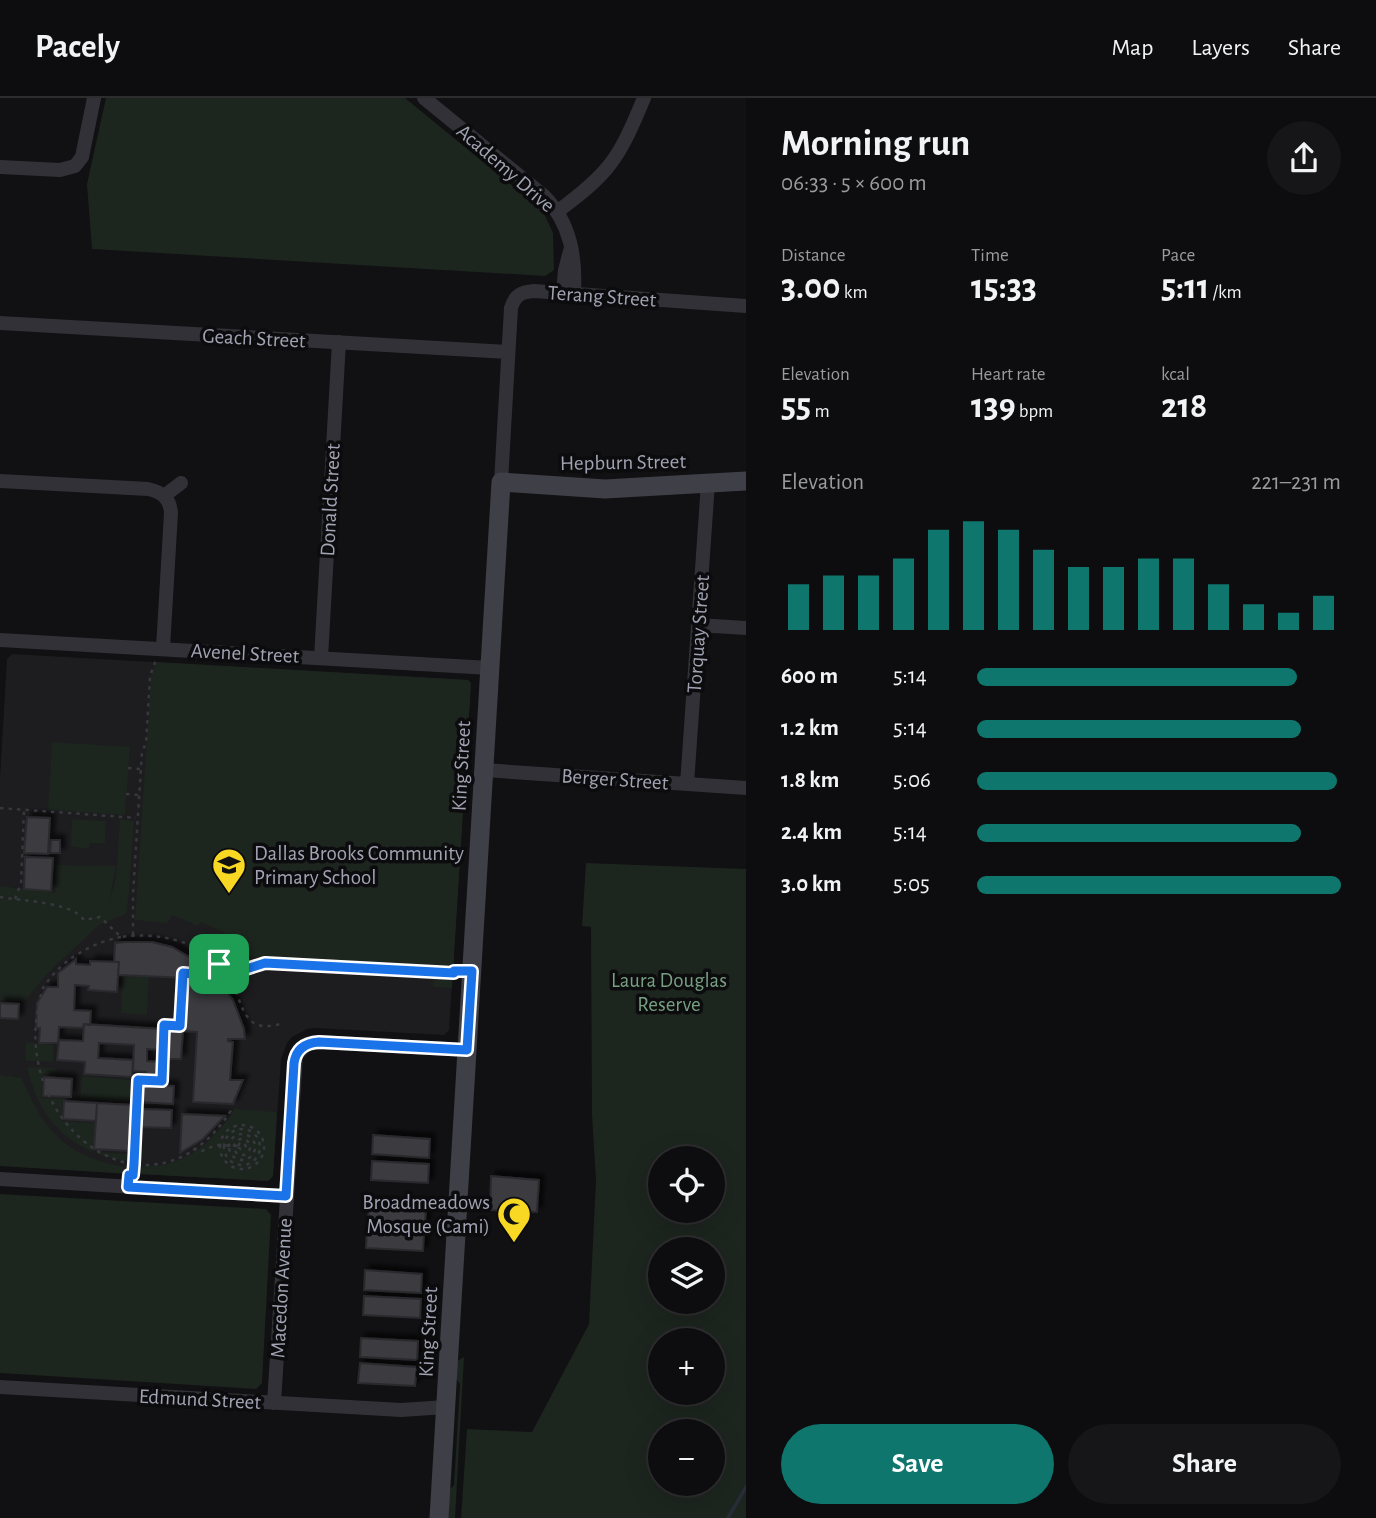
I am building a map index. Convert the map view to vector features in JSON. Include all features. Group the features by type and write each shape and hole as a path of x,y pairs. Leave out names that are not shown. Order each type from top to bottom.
{"street":[{"path":"0,167 60,170 75,166 82,156 94,98"},
{"name":"Academy Drive","path":"424,98 544,196 558,211 567,229 571,250 565,270 569,294"},
{"path":"439,111 450,98"},
{"path":"558,211 607,171 625,144 644,98"},
{"name":"Terang Street","path":"508,352 511,308 516,297 527,292 746,306"},
{"name":"Geach Street","path":"0,323 508,352"},
{"name":"Donald Street","path":"321,658 339,342"},
{"name":"King Street","path":"439,1518 508,352"},
{"path":"0,481 148,489 164,496 171,513 159,654"},
{"name":"Hepburn Street","path":"501,482 605,489 746,481"},
{"path":"164,496 181,483"},
{"name":"Torquay Street","path":"687,784 708,483"},
{"path":"698,625 746,628"},
{"name":"Avenel Street","path":"0,640 159,654 321,658 490,668"},
{"name":"Berger Street","path":"484,770 746,788"},
{"name":"Macedon Avenue","path":"274,1403 296,1055 302,1047 319,1042 467,1050"},
{"path":"0,1180 286,1196"},
{"name":"Edmund Street","path":"0,1388 446,1413"}],"path":[{"path":"133,935 142,752 146,743 150,676 159,654"},
{"path":"128,768 141,769"},
{"path":"126,794 139,795"},
{"path":"0,808 138,818"},
{"path":"15,900 20,883 24,810"},
{"path":"0,897 67,908 80,914 85,920 100,917 121,937"},
{"path":"35,1002 47,982 68,960 101,942 151,934 172,938 219,964 228,974 248,1019 260,1026 281,1024"},
{"path":"128,1187 129,1175 133,1175 138,1080 162,1081 164,1025 180,1026 183,973 204,975 205,966 219,964 234,965 243,970 265,963 454,973 472,971"},
{"path":"111,1162 134,1164 163,1161 193,1149 216,1130 232,1109"},
{"path":"260,1148 244,1129 230,1128 222,1139 224,1146 228,1157 239,1164 252,1166 258,1162 260,1148 261,1135 251,1126 244,1129 235,1135 224,1146 225,1160 230,1165 239,1164 256,1159 260,1148"},
{"path":"244,1129 243,1141 248,1147"},
{"path":"243,1141 236,1142 236,1151 247,1152"},
{"path":"193,1149 237,1146"},
{"path":"242,1152 248,1147"},
{"path":"248,1147 247,1152 251,1157"},
{"path":"246,1162 260,1148"}],"shaded area":[{"name":"Dallas Brooks Community Primary School","path":"12,654 468,680 471,683 449,1030 444,1035 315,1028 292,1037 281,1059 273,1176 268,1181 0,1166 0,778 7,659"}],"green space":[{"path":"106,98 405,98 543,211 553,233 554,270 545,276 92,249 87,184"},
{"path":"157,662 468,680 471,683 452,988 433,987 433,977 278,970 277,960 244,955 225,933 201,922 198,926 172,915 168,923 135,920 151,676"},
{"path":"52,742 130,747 125,815 48,810"},
{"path":"72,819 106,821 105,843 90,843 89,849 71,846"},
{"path":"120,819 134,821 126,914 99,925 47,974 24,1002 0,1000 0,886 55,893 56,865 116,866 109,903 116,878"},
{"name":"Laura Douglas Reserve","path":"586,863 746,869 746,1518 461,1518 467,1429 532,1432 589,1324 596,1180 592,1115 591,927 582,926"},
{"path":"123,976 149,977 147,1015 121,1013"},
{"path":"26,1042 54,1045 53,1062 26,1061"},
{"path":"27,1067 56,1068 55,1075 43,1074 41,1098 63,1099 62,1121 95,1123 94,1152 75,1143 61,1132 40,1104"},
{"path":"0,1075 22,1078 40,1114 61,1140 90,1157 129,1168 130,1174 0,1166"},
{"path":"82,1076 132,1080 131,1102 80,1099"},
{"path":"234,1109 277,1112 273,1176 268,1181 137,1174 138,1168 177,1161 205,1144 221,1128"},
{"path":"94,1152 129,1154 129,1161 109,1157"},
{"path":"0,1194 266,1209 271,1215 262,1383 256,1389 0,1373"},
{"path":"464,1357 455,1518 447,1518 449,1490 454,1485 460,1384 456,1379 457,1361"}],"building":[{"path":"27,817 50,818 48,854 24,853"},
{"path":"51,840 60,840 60,853 50,853"},
{"path":"25,857 53,858 51,891 24,889"},
{"path":"152,942 172,947 205,966 213,973 213,979 118,975 119,962 114,962 115,943"},
{"path":"76,959 76,964 90,965 90,961 119,962 117,992 88,990 89,986 75,985 74,1010 91,1011 90,1025 84,1024 83,1028 59,1027 58,1043 39,1043 40,1028 36,1028 37,1003 47,987 58,987 58,973"},
{"path":"213,973 233,1000 244,1029 245,1039 228,1039 233,1042 230,1080 243,1080 233,1104 193,1102 197,1032 183,1031 185,979 213,979"},
{"path":"0,1003 19,1004 18,1019 0,1018"},
{"path":"84,1024 162,1029 161,1050 147,1049 147,1061 160,1062 159,1078 145,1077 146,1072 133,1071 134,1045 99,1043 98,1058 133,1060 132,1077 84,1074 85,1062 57,1060 59,1040 83,1041"},
{"path":"165,1029 183,1031 181,1059 163,1059"},
{"path":"44,1077 72,1079 71,1097 43,1096"},
{"path":"140,1084 174,1086 173,1104 139,1102"},
{"path":"64,1101 97,1103 96,1121 63,1119"},
{"path":"97,1103 132,1105 130,1151 94,1149"},
{"path":"139,1109 172,1110 171,1128 138,1127"},
{"path":"182,1114 225,1116 203,1139 180,1153"},
{"path":"373,1135 430,1139 429,1158 372,1154"},
{"path":"372,1161 429,1164 428,1183 371,1180"},
{"path":"491,1176 539,1180 537,1212 490,1210"},
{"path":"369,1203 426,1206 425,1225 368,1222"},
{"path":"367,1228 424,1232 423,1251 366,1248"},
{"path":"365,1270 422,1274 421,1293 364,1290"},
{"path":"364,1296 421,1299 420,1318 363,1315"},
{"path":"361,1338 418,1341 417,1360 360,1357"},
{"path":"360,1363 417,1367 415,1386 358,1383"}],"waterway":[{"path":"728,1518 746,1487"}],"place":[{"name":"Dallas Brooks Community Primary School","path":"229,895"},
{"name":"Broadmeadows Mosque (Cami)","path":"514,1244"}],"route":[{"path":"265,963 454,973 472,971 467,1050 319,1042 302,1047 294,1063 286,1196 128,1187 129,1175 133,1175 138,1080 162,1081 164,1025 180,1026 183,973 204,975 205,966 219,964 234,965 243,970 265,963"}]}
